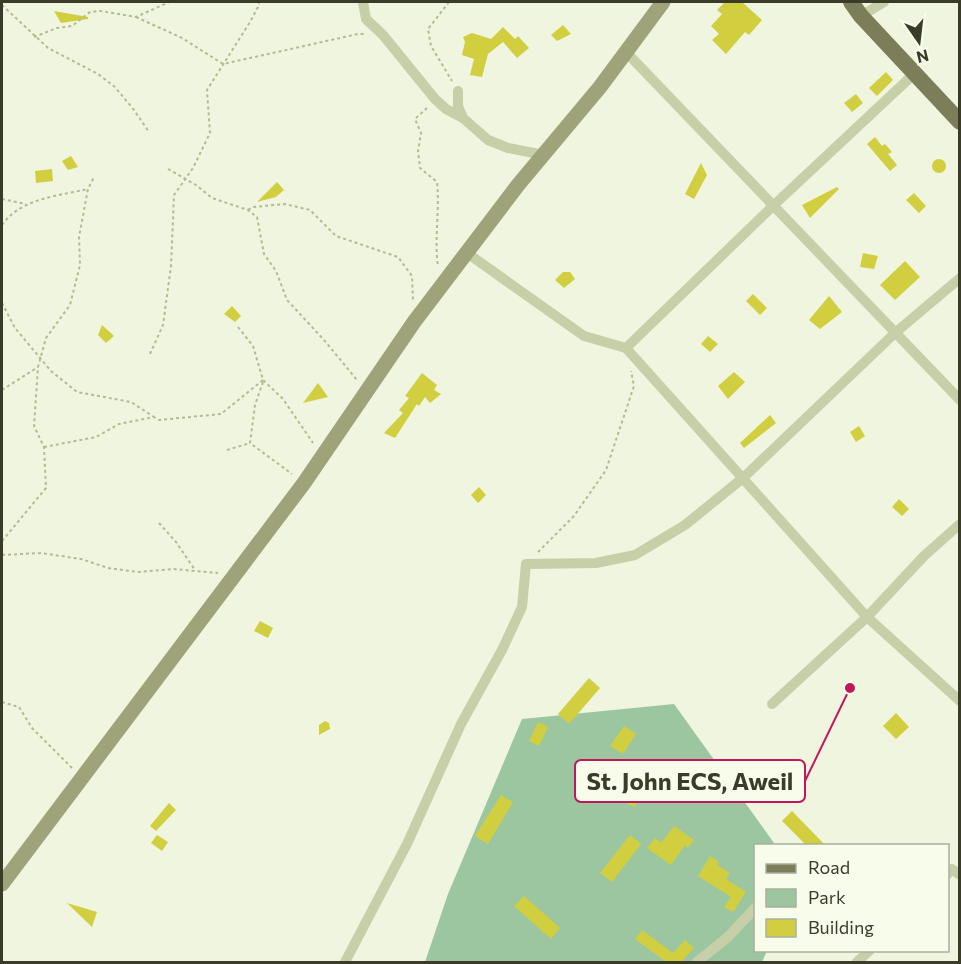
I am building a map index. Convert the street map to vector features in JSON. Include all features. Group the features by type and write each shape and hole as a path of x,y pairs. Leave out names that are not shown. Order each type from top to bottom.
{"main road":[{"path":"851,2 960,122"}],"street":[{"path":"363,2 366,19 383,35 435,99 446,109 464,118 488,140 508,148 544,155"},
{"path":"2,884 304,483 414,322 663,2"},
{"path":"861,15 884,2"},
{"path":"626,52 960,400"},
{"path":"626,348 915,73"},
{"path":"458,91 458,106 464,118"},
{"path":"468,253 584,336 626,348 867,617 960,701"},
{"path":"345,963 407,844 461,724 502,650 522,607 526,564 596,563 635,555 685,525 743,478 895,333 960,278"},
{"path":"772,704 867,617 924,556 960,524"},
{"path":"697,963 728,938 754,909"},
{"path":"857,963 869,952"}],"path":[{"path":"136,17 169,2"},
{"path":"150,354 163,326 171,266 174,195 210,133 207,90 259,2"},
{"path":"449,2 428,29 430,46 458,91"},
{"path":"2,5 34,36 63,56 98,74 115,87 149,132"},
{"path":"34,36 57,28 72,26 90,12 100,11 136,17 182,38 223,64 358,34 383,35"},
{"path":"435,99 415,119 421,133 418,151 420,168 437,182 439,197 435,249 441,287"},
{"path":"168,169 212,198 248,210 257,217 264,254 276,271 287,300 367,392"},
{"path":"2,541 46,489 44,447 34,426 38,368 46,338 70,305 80,265 79,237 88,189 94,177"},
{"path":"2,225 8,215 26,204 88,189"},
{"path":"2,199 26,204"},
{"path":"248,210 253,207 285,204 310,210 336,236 398,257 412,276 414,322"},
{"path":"2,303 15,328 40,358 51,371 77,392 131,402 159,420 221,414 263,380"},
{"path":"238,327 253,346 263,380 283,399 322,455"},
{"path":"526,564 574,516 606,470 634,386 626,348"},
{"path":"2,390 38,368"},
{"path":"250,443 255,405 263,380"},
{"path":"44,447 96,437 118,424 154,417"},
{"path":"227,450 250,443"},
{"path":"250,443 304,483"},
{"path":"159,523 176,542 195,570"},
{"path":"2,555 41,553 81,559 108,568 138,572 172,569 236,575"},
{"path":"2,702 19,707 32,728 81,777"}],"green space":[{"path":"674,704 774,843 754,844 754,952 767,952 762,962 425,962 448,894 522,719"}],"building":[{"path":"725,2 742,2 762,20 749,35 745,32 726,54 712,40 719,34 711,26 722,14 717,10"},
{"path":"54,11 88,17 88,19 61,23"},
{"path":"563,25 571,34 557,41 551,35"},
{"path":"503,27 515,39 518,36 529,48 517,58 503,42 488,54 482,77 470,75 474,59 462,55 465,42 463,37 472,33 491,39"},
{"path":"886,72 893,80 877,96 869,88"},
{"path":"856,94 863,103 852,112 844,103"},
{"path":"875,137 882,146 885,144 892,152 888,154 897,165 890,171 867,144"},
{"path":"71,156 78,167 68,170 62,161"},
{"path":"936,159 942,159 946,166 942,173 936,173 932,169 932,163"},
{"path":"701,163 707,175 694,199 685,194"},
{"path":"52,169 53,181 36,183 35,171"},
{"path":"277,182 284,190 276,197 257,202"},
{"path":"837,187 839,189 810,218 802,205"},
{"path":"914,193 926,206 919,213 906,200"},
{"path":"863,253 878,256 874,269 860,267"},
{"path":"905,261 920,277 895,300 880,285"},
{"path":"563,272 570,272 575,279 564,288 555,280"},
{"path":"753,294 767,308 760,315 746,301"},
{"path":"829,296 842,312 820,329 809,320"},
{"path":"232,306 241,316 235,322 224,314"},
{"path":"102,325 114,336 106,343 98,335"},
{"path":"708,336 718,344 710,352 701,344"},
{"path":"734,372 745,382 728,399 718,386"},
{"path":"422,373 437,385 434,390 441,394 430,403 425,397 419,406 417,404 395,438 384,433 403,413 399,410 409,398 405,396"},
{"path":"318,383 328,397 303,403"},
{"path":"770,415 776,423 744,448 740,443"},
{"path":"859,426 865,436 856,442 850,432"},
{"path":"479,487 486,495 478,503 471,495"},
{"path":"899,499 909,509 902,516 892,507"},
{"path":"260,621 273,628 268,638 254,631"},
{"path":"589,678 600,688 569,724 558,714"},
{"path":"896,713 909,727 896,739 883,726"},
{"path":"325,721 329,723 330,729 319,735 319,725"},
{"path":"538,722 548,727 539,746 529,741"},
{"path":"624,726 636,734 623,754 610,746"},
{"path":"631,775 644,782 637,793 640,794 635,807 613,797 618,784 624,787"},
{"path":"501,795 513,802 488,844 475,836"},
{"path":"169,803 176,810 156,831 150,826"},
{"path":"792,811 824,844 805,844 782,821"},
{"path":"674,826 694,840 688,848 685,845 671,865 647,848 655,838 661,843"},
{"path":"157,835 168,842 162,851 151,843"},
{"path":"630,835 641,844 612,882 600,873"},
{"path":"710,856 719,862 717,865 730,873 726,879 746,892 733,912 724,907 731,897 698,876"},
{"path":"524,896 560,928 551,939 514,906"},
{"path":"67,903 97,912 92,927"},
{"path":"642,930 673,953 685,940 694,948 683,960 686,963 664,963 665,961 635,939"}],"place":[{"name":"St. John ECS, Aweil","path":"850,688"}]}
